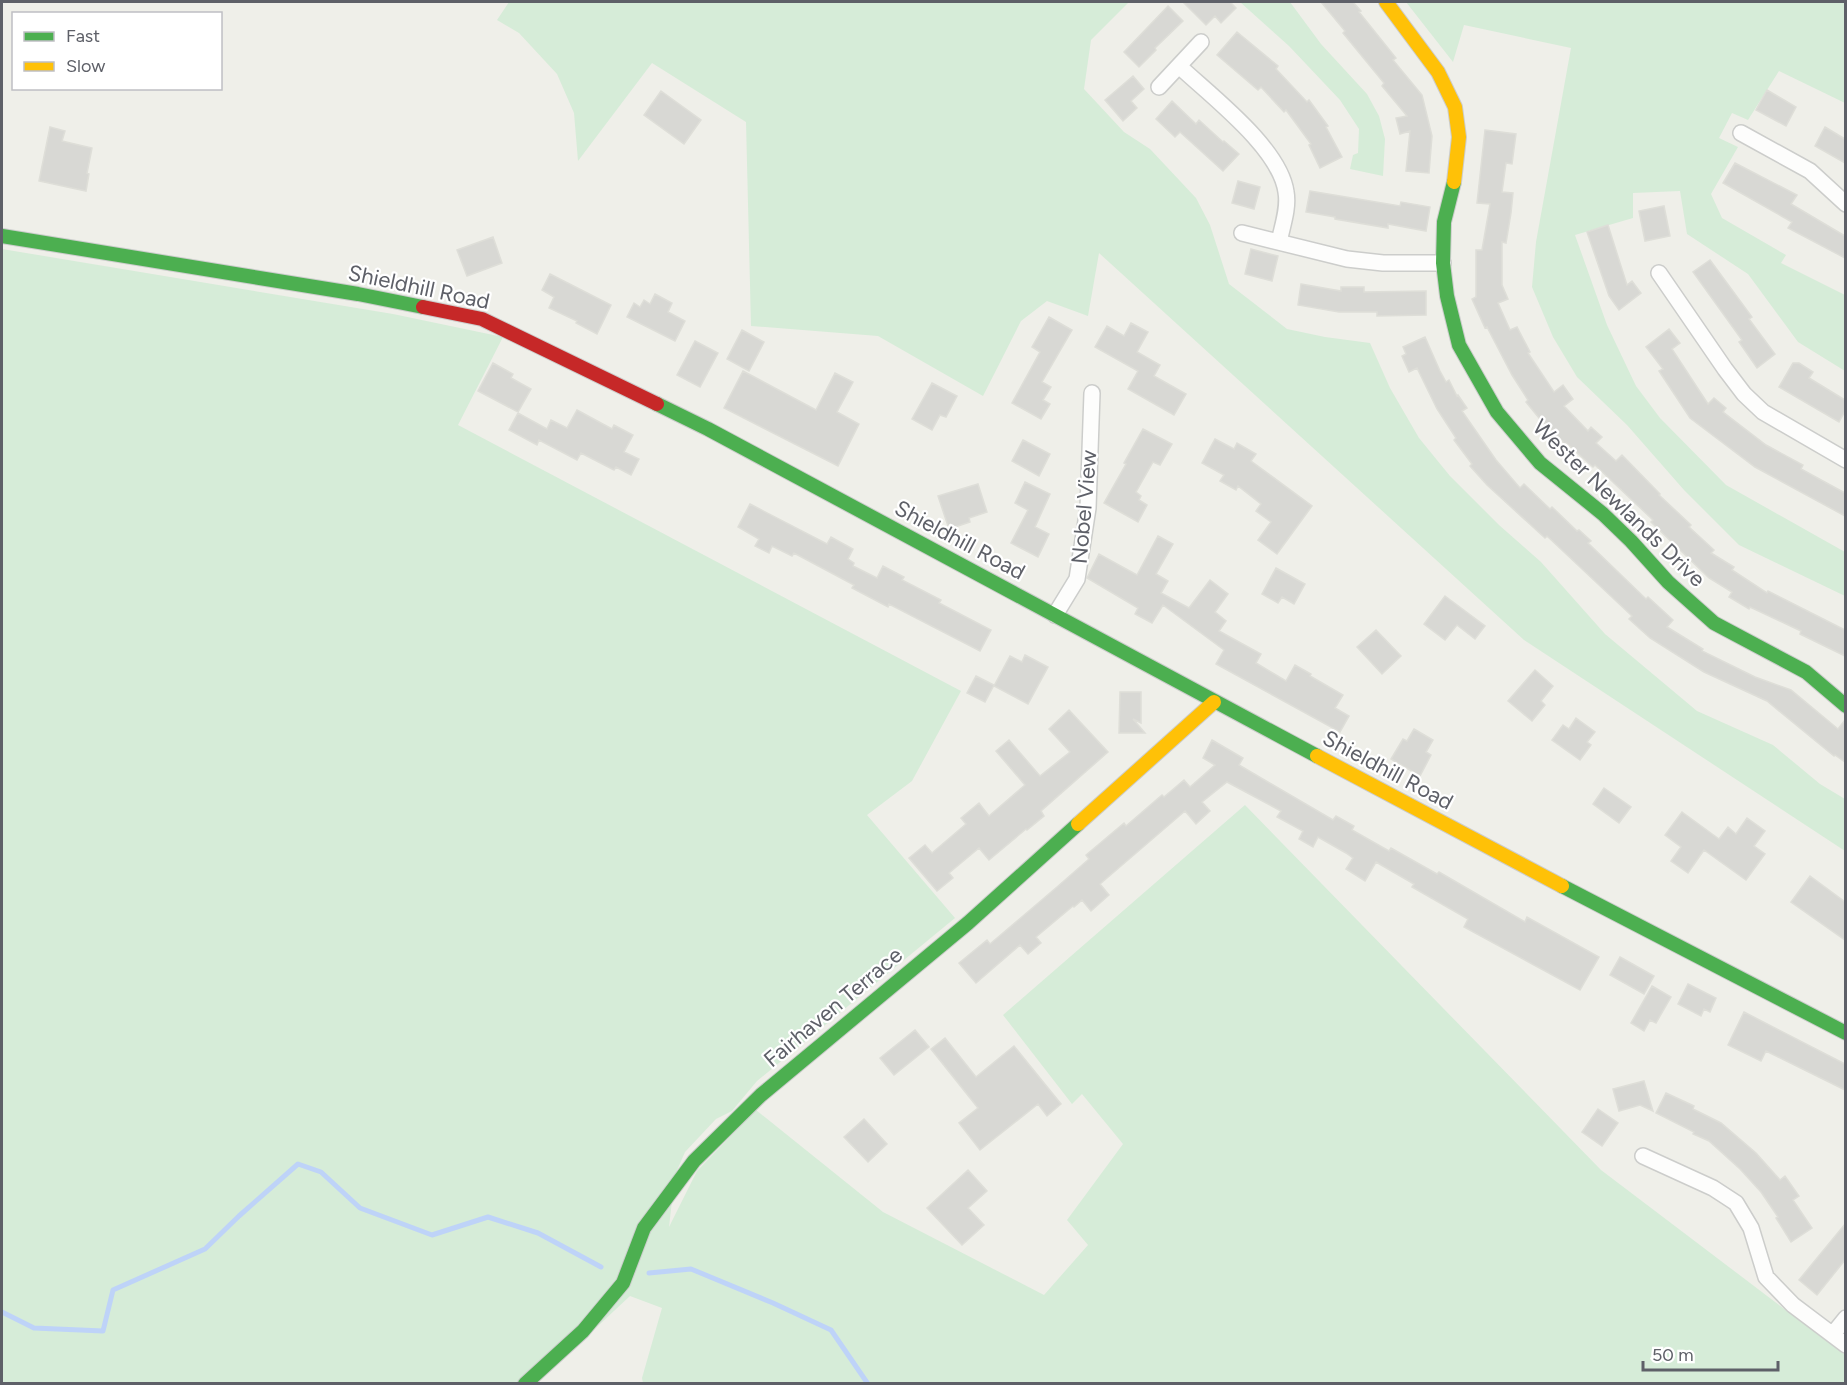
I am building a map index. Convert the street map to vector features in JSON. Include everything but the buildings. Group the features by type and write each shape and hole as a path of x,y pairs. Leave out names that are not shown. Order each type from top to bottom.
{"main road":[{"name":"Wester Newlands Drive","path":"1386,2 1438,72 1455,107 1459,137 1455,179 1444,222 1443,263 1447,296 1459,345 1497,412 1540,463 1603,514 1668,582 1714,623 1806,672 1845,706"},
{"name":"Shieldhill Road","path":"2,236 358,294 482,319 708,429 1214,702 1608,911 1845,1033"},
{"name":"Fairhaven Terrace","path":"525,1383 583,1331 623,1283 644,1228 694,1161 761,1095 968,922 1214,702"}],"street":[{"path":"1158,87 1202,42"},
{"path":"1179,66 1253,135 1268,152 1283,176 1287,195 1279,242"},
{"path":"1741,133 1810,171 1845,204"},
{"path":"1242,233 1347,259 1443,263"},
{"path":"1659,273 1744,394 1763,412 1845,460"},
{"name":"Nobel View","path":"1055,615 1077,579 1088,508 1092,393"},
{"path":"1643,1156 1713,1188 1736,1203 1751,1228 1767,1277 1793,1305 1845,1345"},
{"path":"1833,1335 1845,1318"}],"green space":[{"path":"509,2 1129,2 1091,40 1084,89 1124,132 1150,149 1196,198 1210,225 1229,284 1287,329 1370,343 1390,388 1419,438 1450,476 1499,525 1541,562 1605,634 1697,711 1773,745 1820,784 1845,799 1845,851 1524,640 1099,253 1088,316 1047,301 1021,321 983,396 878,336 751,326 746,122 652,63 578,161 574,113 557,74 519,33 497,20"},
{"path":"1240,2 1290,2 1321,44 1367,94 1379,116 1385,139 1383,176 1350,169 1353,155 1358,153 1359,129 1340,100 1289,46"},
{"path":"1406,2 1845,3 1845,103 1779,71 1748,120 1732,113 1719,138 1738,147 1711,194 1722,218 1786,255 1781,263 1845,295 1845,371 1798,342 1748,274 1687,234 1680,191 1633,193 1633,218 1575,235 1607,325 1636,386 1660,418 1726,485 1845,552 1845,596 1739,545 1684,490 1627,425 1577,377 1553,337 1532,287 1536,242 1571,48 1464,25 1453,62"},
{"path":"2,249 393,314 503,337 458,425 961,691 912,781 867,815 955,918 757,1081 732,1111 716,1119 685,1152 675,1175 669,1227 697,1171 756,1110 883,1212 1044,1295 1088,1245 1067,1220 1123,1144 1082,1094 1072,1104 1003,1015 1245,805 1601,1170 1845,1355 1845,1383 643,1383 642,1378 662,1308 630,1296 537,1383 2,1383"}],"waterway":[{"path":"2,1312 34,1328 103,1331 113,1290 205,1249 298,1164 321,1172 360,1208 432,1235 488,1217 538,1233 601,1267"},
{"path":"649,1273 691,1269 831,1330 868,1384"}],"traffic: fast":[{"path":"1454,182 1444,222 1443,263 1447,296 1459,345 1497,412 1540,463 1603,514 1668,582 1714,623 1806,672 1846,706"},
{"path":"2,236 358,294 423,307"},
{"path":"657,404 708,429 1317,756"},
{"path":"525,1384 583,1331 623,1283 644,1228 694,1161 761,1095 968,923 1078,824"},
{"path":"1562,886 1846,1033"}],"traffic: slow":[{"path":"1386,2 1438,72 1455,107 1459,137 1454,182"},
{"path":"1078,824 1214,702"},
{"path":"1317,756 1562,886"}],"traffic: jam":[{"path":"423,307 482,319 657,404"}]}
